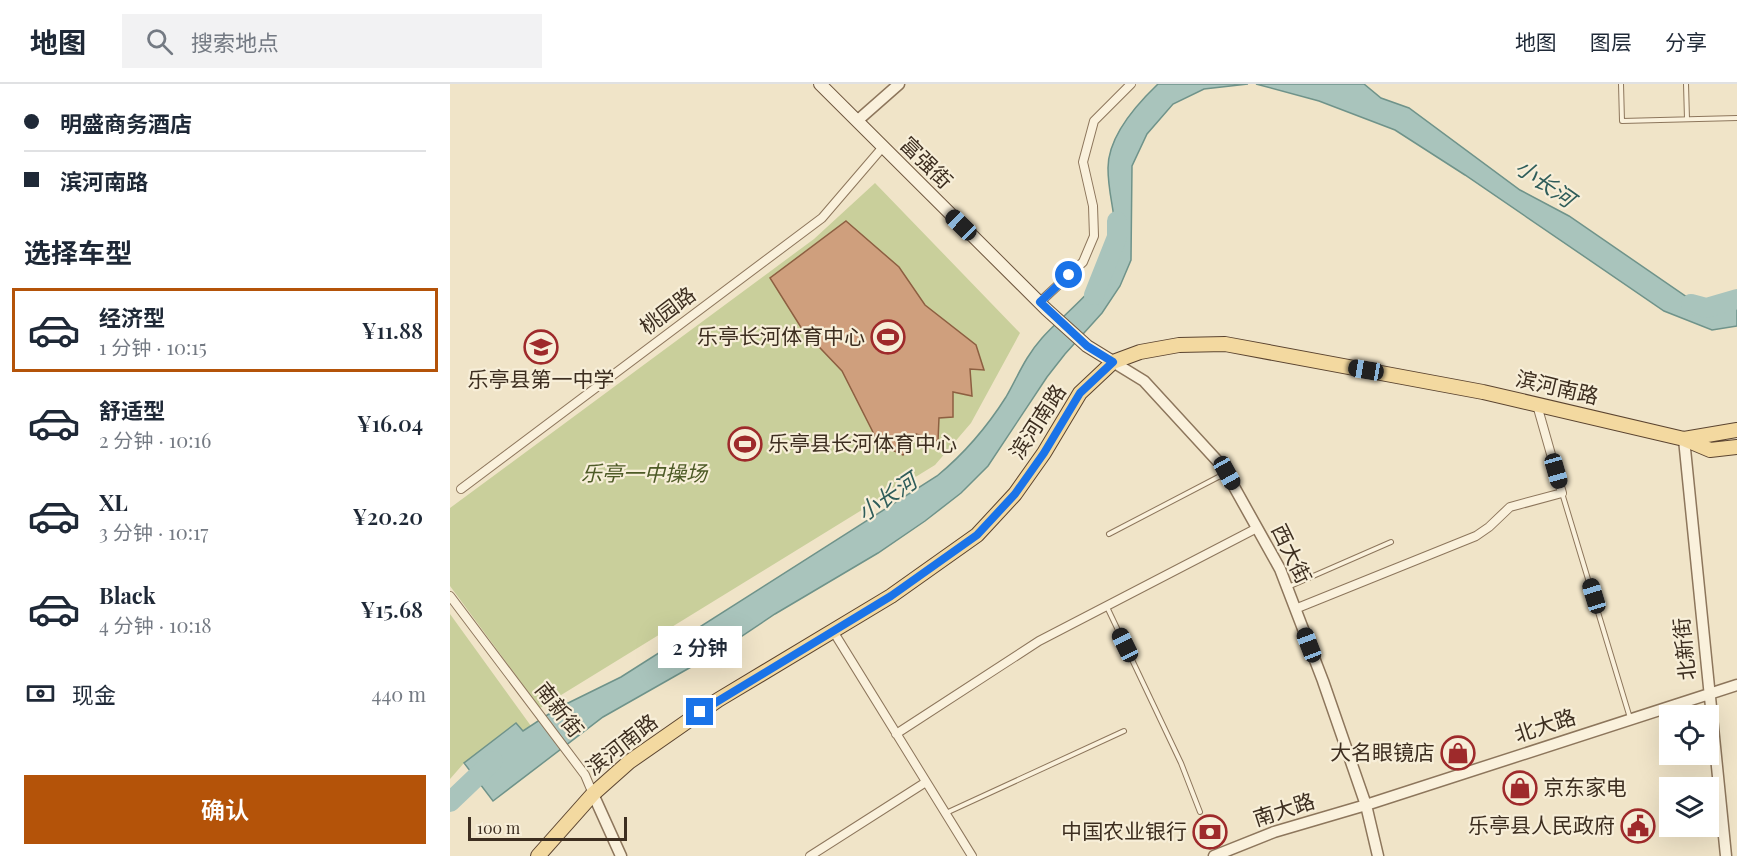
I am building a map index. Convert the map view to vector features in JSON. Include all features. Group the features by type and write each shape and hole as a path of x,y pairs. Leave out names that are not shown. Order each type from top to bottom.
{"main road":[{"name":"富强街","path":"820,84 1043,306 1087,346 1113,362"},
{"name":"滨河南路","path":"538,856 593,794 628,762 718,700 891,596 977,535 1015,494 1044,453 1080,393 1113,362 1140,351 1225,344 1483,392 1684,439 1710,450 1737,447"},
{"name":"滨河南路","path":"1684,439 1737,430"}],"street":[{"path":"857,121 899,84"},
{"path":"1043,306 1083,262 1094,236 1093,206 1083,162 1094,121 1131,84"},
{"name":"桃园路","path":"462,489 822,218 882,148"},
{"name":"西大街","path":"1113,362 1144,381 1224,467 1280,569 1366,805 1378,856"},
{"path":"1295,609 1476,536 1510,507 1562,493 1537,405"},
{"name":"北新街","path":"1684,439 1726,856"},
{"path":"896,734 1040,641 1257,528"},
{"name":"南新街","path":"450,596 585,775 621,856"},
{"path":"833,631 972,856"},
{"name":"北大路","path":"1366,805 1737,684"},
{"path":"810,856 926,782"},
{"name":"南大路","path":"1214,856 1274,832 1366,805"}],"lane":[{"path":"1621,84 1622,121 1737,118"},
{"path":"1686,84 1687,119"},
{"path":"1109,534 1227,473"},
{"path":"1562,493 1630,718"},
{"path":"1287,588 1391,542"},
{"path":"1107,606 1181,763 1200,812"},
{"path":"946,813 1124,731"}],"green space":[{"name":"乐亭县长河体育中心","path":"875,183 1020,333 971,423 935,465 540,708 450,586 450,508 814,239"},
{"path":"450,614 531,726 522,731 516,723 464,763 450,779"}],"water":[{"path":"1158,84 1248,84 1204,89 1173,104 1147,134 1132,166 1131,260 1120,286 1102,313 1047,377 988,466 961,493 878,553 775,614 721,650 603,717 493,801 464,763 516,723 523,731 558,708 621,677 937,476 966,449 999,408 1036,345 1087,293 1103,273 1112,249 1115,225 1109,181 1109,156 1125,122"},
{"path":"1256,84 1364,84 1381,98 1409,108 1520,190 1569,216 1687,297 1712,305 1737,301 1737,326 1712,330 1664,311 1395,130 1319,101"}],"building":[{"name":"乐亭长河体育中心","path":"846,221 899,267 925,305 976,345 984,370 970,369 972,396 953,392 953,417 939,418 938,441 916,434 903,455 879,444 842,371 802,329 770,278"}],"waterway":[{"name":"小长河","path":"1094,295 1117,237 1117,221"},
{"name":"小长河","path":"1691,304 1706,308 1737,299"},
{"name":"小长河","path":"450,802 493,761"}],"place":[{"name":"乐亭长河体育中心","path":"888,337"},
{"name":"乐亭县第一中学","path":"541,347"},
{"name":"乐亭县长河体育中心","path":"745,444"},
{"name":"大名眼镜店","path":"1458,753"},
{"name":"京东家电","path":"1520,788"},
{"name":"乐亭县人民政府","path":"1638,826"},
{"name":"中国农业银行","path":"1210,832"}],"route":[{"path":"700,712 891,596 977,535 1015,494 1044,453 1080,393 1113,362 1087,346 1040,302 1069,275"}],"park label":[{"name":"乐亭一中操场","path":"644,474"}]}
